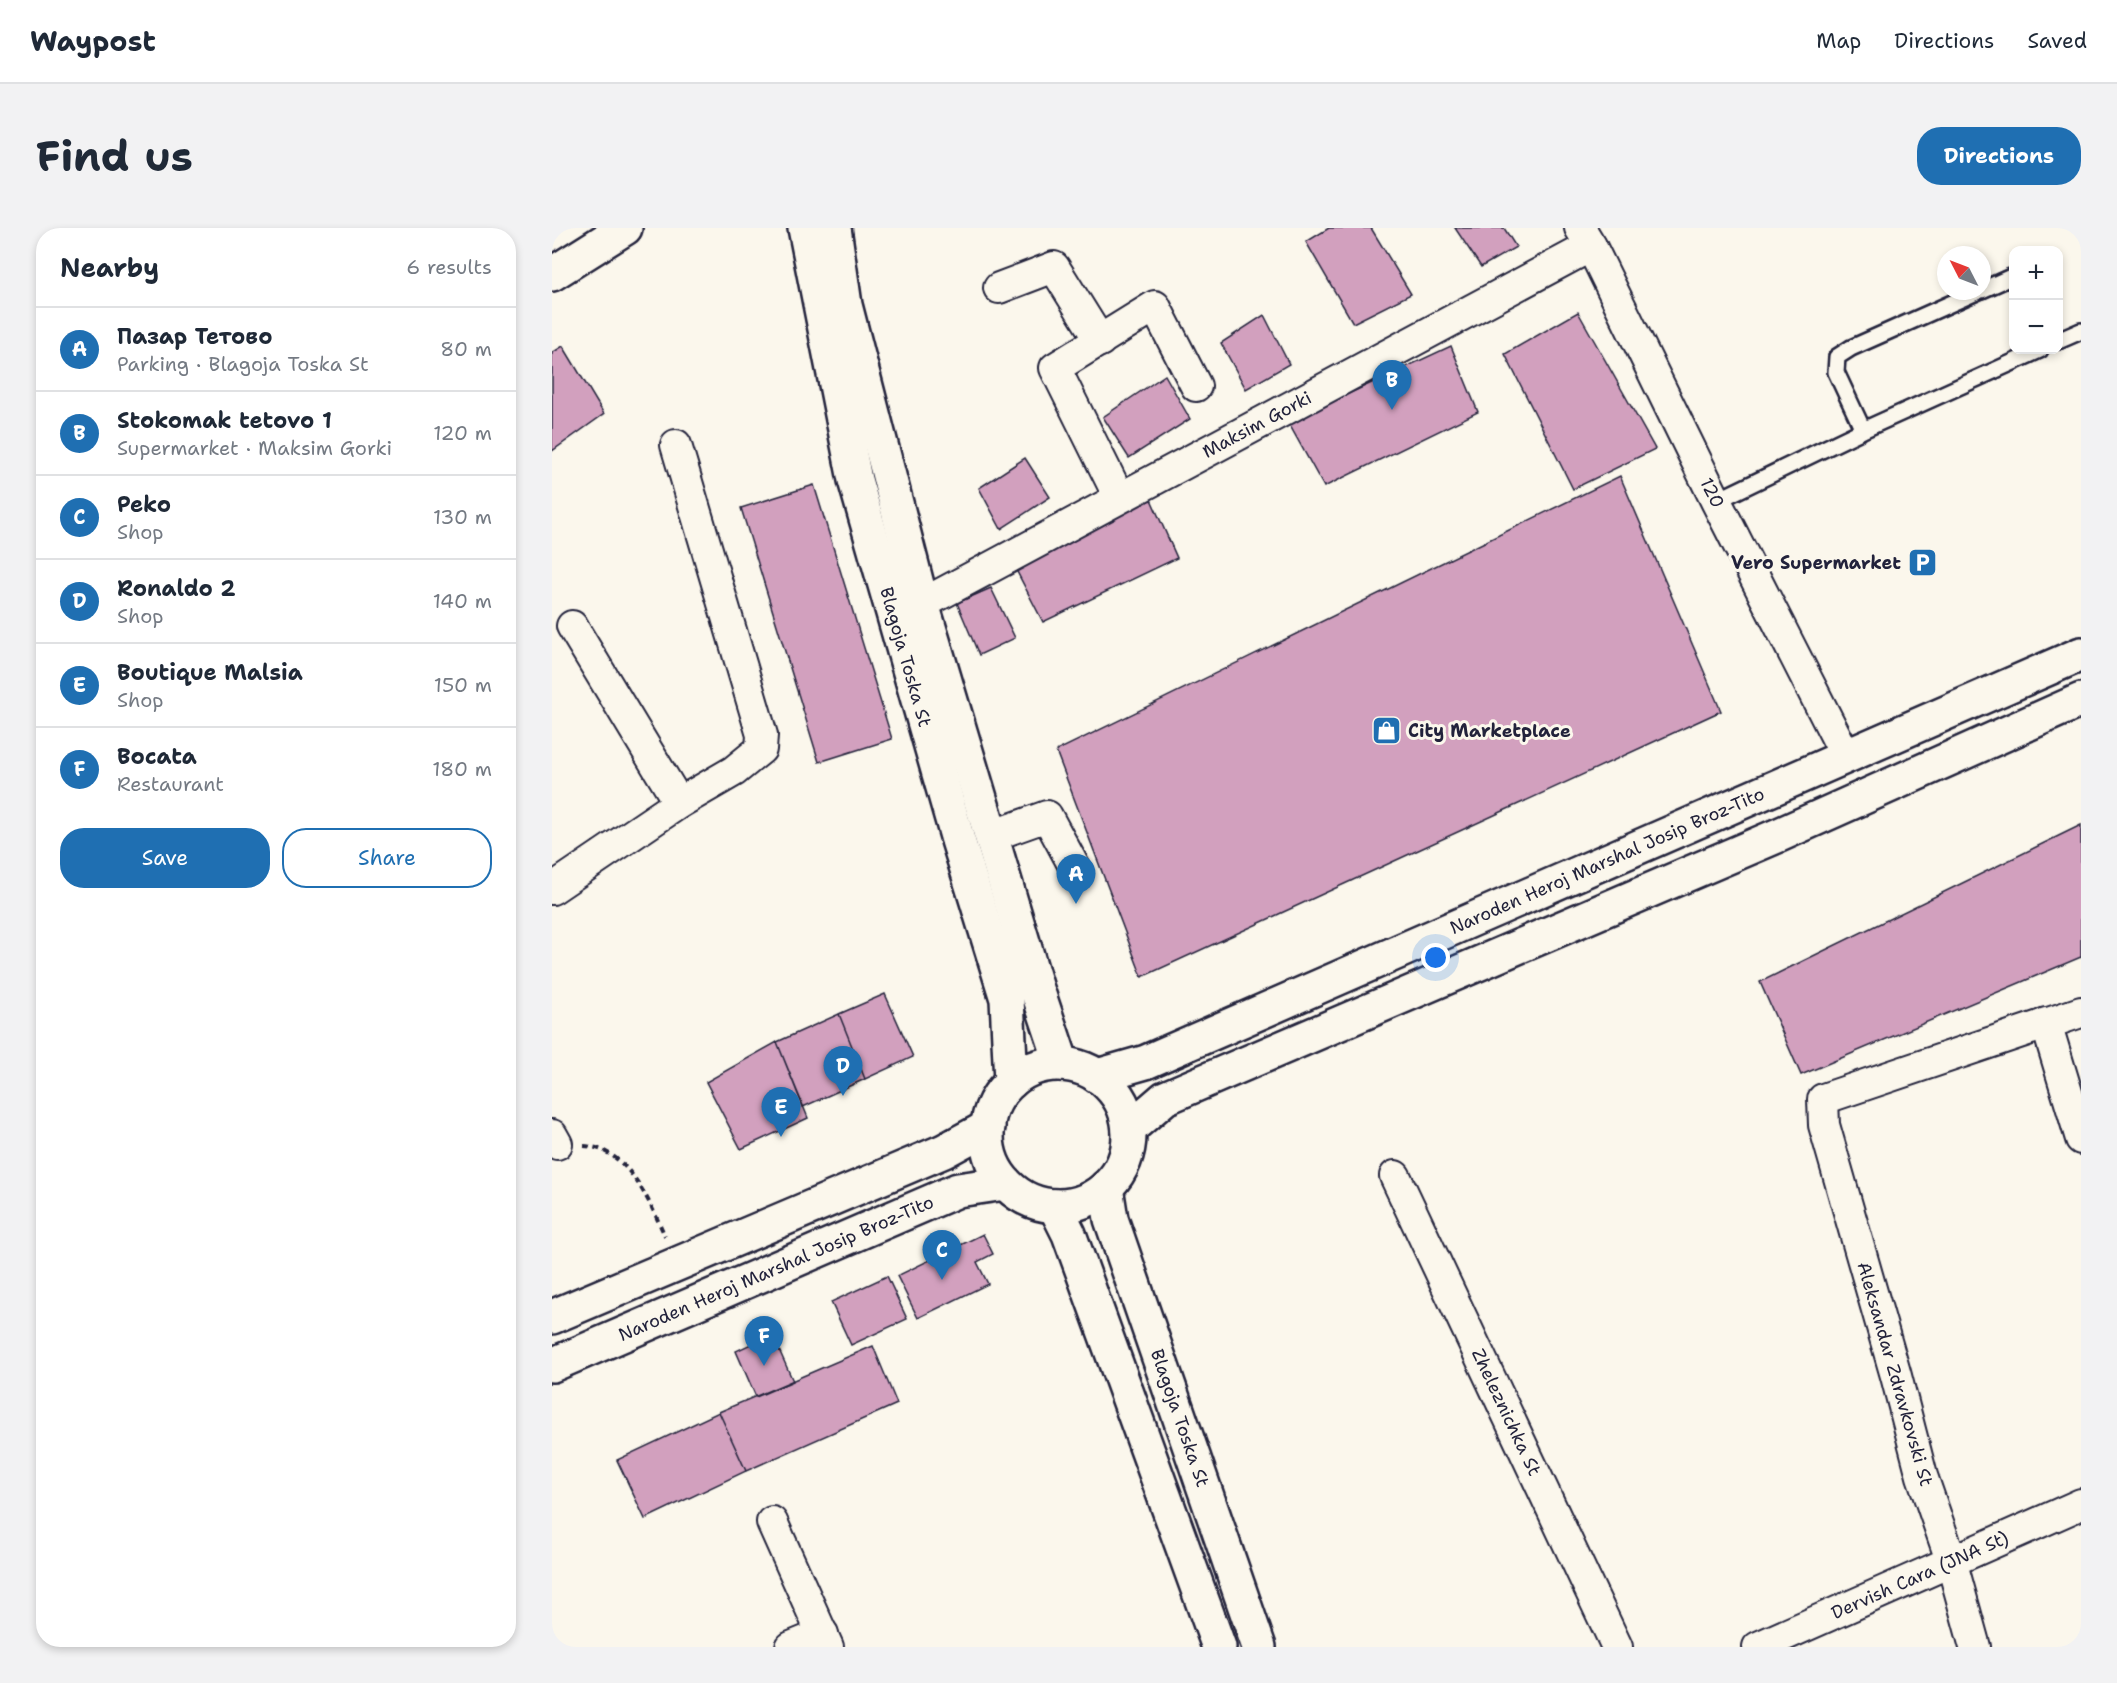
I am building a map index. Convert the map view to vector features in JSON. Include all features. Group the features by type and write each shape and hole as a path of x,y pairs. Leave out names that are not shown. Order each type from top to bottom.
{"main road":[{"path":"552,274 625,228"},
{"name":"Blagoja Toska St","path":"805,228 855,480 1006,999 1011,1082"},
{"name":"Blagoja Toska St","path":"834,228 845,305 922,604 1037,989 1062,1064"},
{"name":"Naroden Heroj Marshal Josip Broz-Tito","path":"1097,1076 1146,1062 2081,654"},
{"path":"1129,1129 1165,1098 1779,835 2081,700"},
{"path":"1062,1064 1080,1068 1097,1076 1109,1086 1119,1098 1126,1113 1129,1129 1124,1160 1106,1187 1082,1201 1055,1206 1028,1199 1005,1183 991,1157 988,1128 995,1103 1011,1082 1035,1068 1062,1064"},
{"path":"552,1317 944,1151 988,1128"},
{"name":"Naroden Heroj Marshal Josip Broz-Tito","path":"552,1365 958,1190 1005,1183"},
{"name":"Blagoja Toska St","path":"1106,1187 1111,1219 1260,1647"},
{"path":"1055,1206 1069,1234 1220,1647"}],"street":[{"name":"Maksim Gorki","path":"922,604 1586,237"},
{"name":"120","path":"1586,237 1716,501 1846,756"},
{"path":"999,288 1054,267 1100,341"},
{"path":"1119,497 1055,368 1155,306 1196,386"},
{"path":"552,889 679,803 734,771 761,749 762,735 676,445"},
{"path":"572,626 679,803"},
{"path":"992,836 1047,816 1075,868"},
{"path":"2081,1012 2046,1023 2081,1139"},
{"name":"Aleksandar Zdravkovski St","path":"1975,1647 1951,1560 1922,1476 1896,1376 1824,1125 1823,1099 2046,1023"},
{"name":"Zheleznichka St","path":"1395,1176 1617,1647"},
{"name":"Dervish Cara (JNA St)","path":"1758,1647 2081,1504"},
{"path":"772,1522 825,1641 791,1647"}],"lane":[{"path":"1991,285 2009,278"},
{"path":"1863,430 1836,372 1837,357 1851,348 1958,300"},
{"path":"2063,339 2081,331"},
{"path":"1716,501 1863,430 2031,354"}],"path":[{"path":"555,1140 591,1146 612,1156 631,1172 648,1198 677,1264"}],"building":[{"path":"1329,228 1371,228 1411,294 1353,323 1306,242"},
{"path":"1455,228 1504,228 1516,247 1481,267"},
{"path":"1578,312 1655,449 1573,489 1505,354"},
{"path":"1264,315 1289,364 1246,389 1221,343"},
{"path":"563,346 604,414 552,451 552,353"},
{"path":"1451,346 1478,412 1324,487 1288,422"},
{"path":"1165,375 1190,419 1129,458 1103,417"},
{"path":"1025,458 1050,497 1001,529 979,488"},
{"name":"City Marketplace","path":"1620,476 1721,711 1142,977 1056,751"},
{"path":"814,485 892,739 819,762 741,508"},
{"path":"1146,488 1177,558 1043,622 1012,562"},
{"path":"991,588 1015,638 979,655 957,603"},
{"path":"2081,825 2081,957 1801,1075 1760,982"},
{"path":"885,994 913,1057 865,1079 839,1014"},
{"path":"839,1014 865,1079 803,1107 777,1042"},
{"path":"777,1042 808,1118 741,1149 706,1082"},
{"path":"983,1234 993,1254 977,1262 988,1284 918,1318 897,1276"},
{"path":"887,1276 907,1319 851,1345 831,1302"},
{"path":"772,1334 793,1381 756,1397 736,1351"},
{"path":"873,1346 897,1404 746,1471 719,1412"},
{"path":"719,1412 746,1471 645,1519 617,1460"}],"place":[{"name":"Stokomak tetovo 1","path":"1392,410"},
{"name":"Vero Supermarket","path":"1922,563"},
{"name":"City Marketplace","path":"1387,731"},
{"name":"Пазар Тетово","path":"1076,904"},
{"name":"Ronaldo 2","path":"843,1096"},
{"name":"Boutique Malsia","path":"781,1137"},
{"name":"Peko","path":"942,1280"},
{"name":"Bocata","path":"764,1366"}]}
